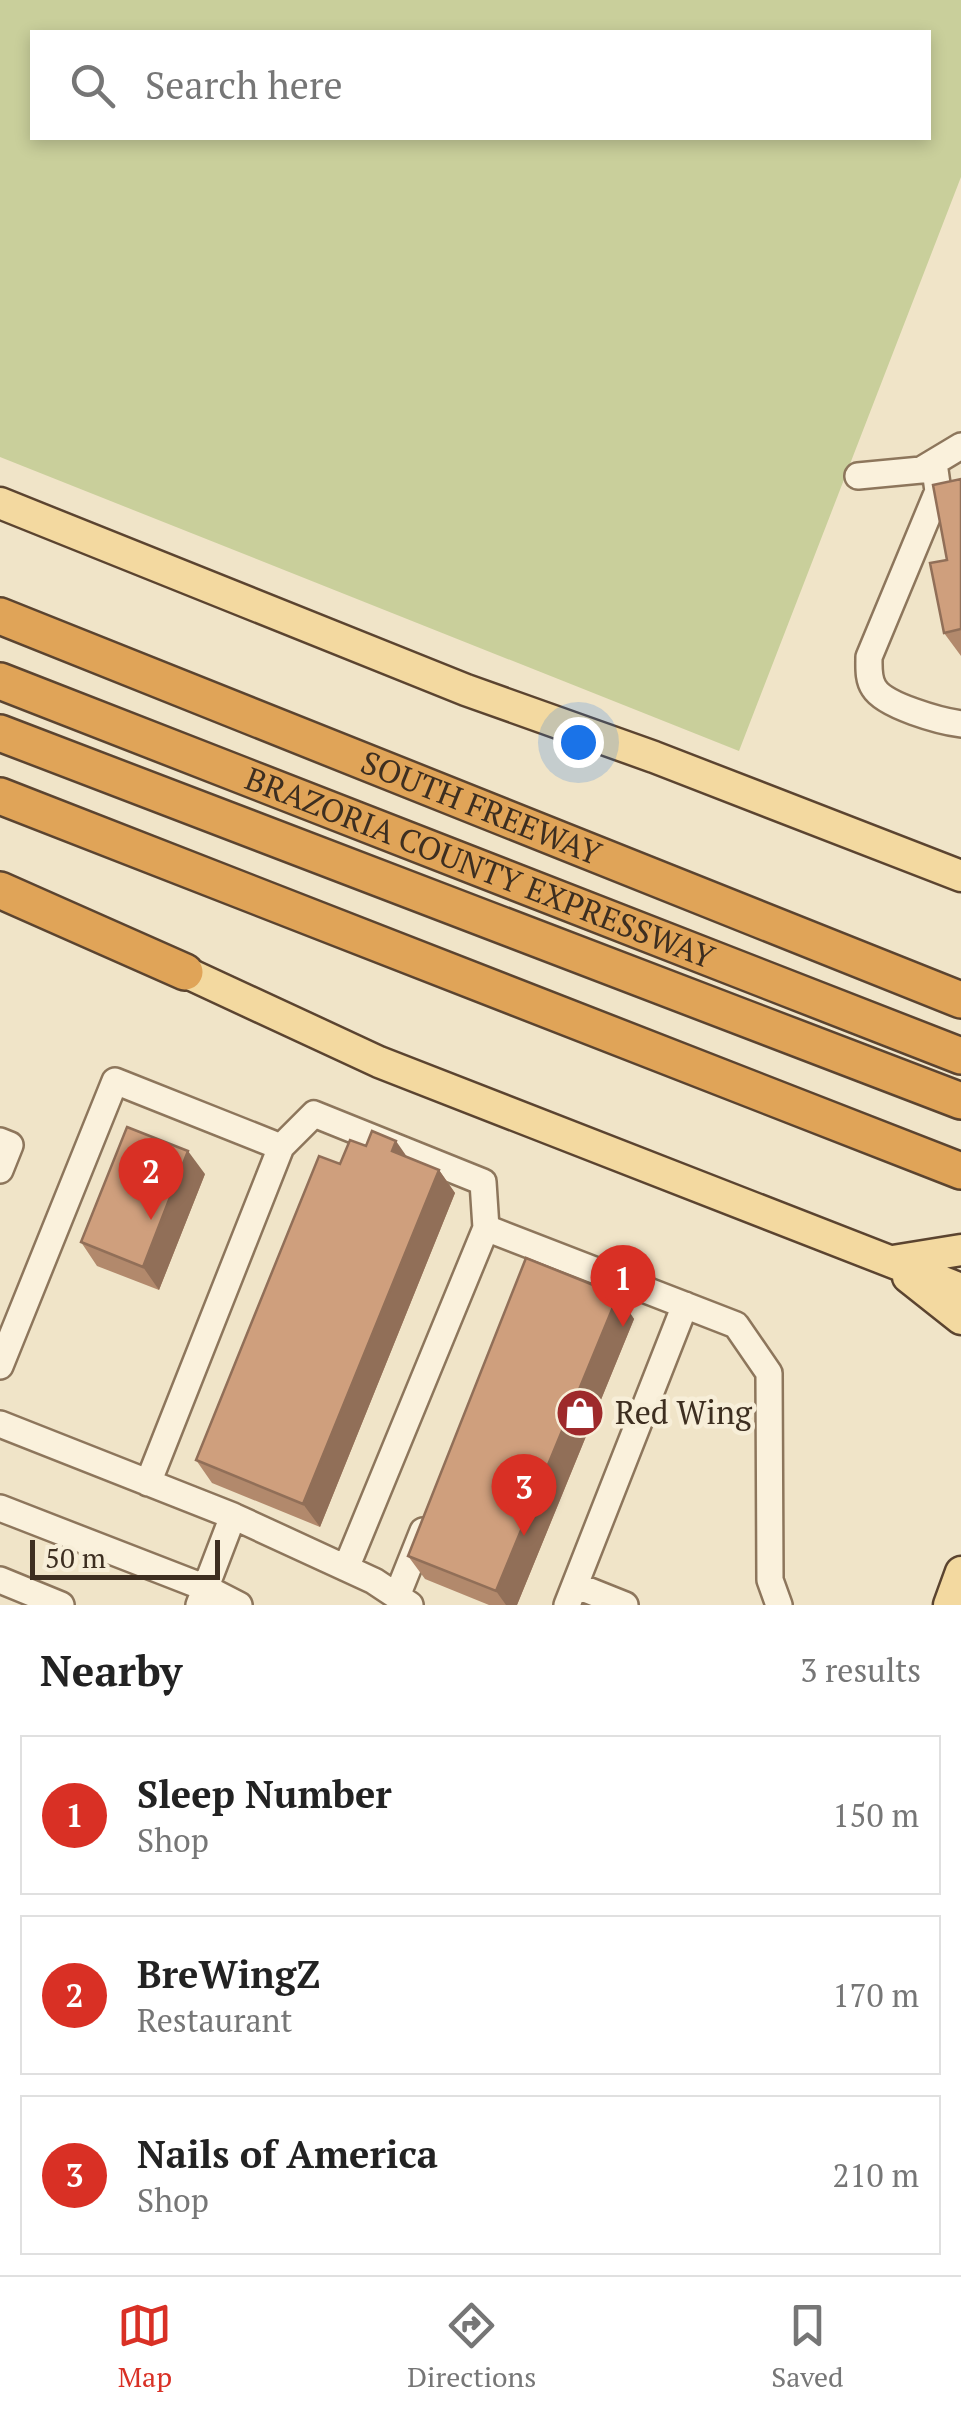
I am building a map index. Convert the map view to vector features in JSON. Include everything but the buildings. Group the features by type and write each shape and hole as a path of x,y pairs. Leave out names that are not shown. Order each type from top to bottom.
{"highway":[{"name":"SOUTH FREEWAY","path":"0,616 961,1000"},
{"name":"BRAZORIA COUNTY EXPRESSWAY","path":"0,682 961,1056"},
{"name":"BRAZORIA COUNTY EXPRESSWAY","path":"0,733 961,1101"},
{"path":"0,796 953,1168"},
{"path":"0,890 185,972"}],"main road":[{"path":"0,503 466,690 654,757 961,876"},
{"path":"904,854 961,894"},
{"path":"185,972 379,1062 961,1289"},
{"path":"890,1262 961,1250"},
{"path":"890,1262 961,1320"},
{"path":"948,1605 961,1572"}],"street":[{"path":"858,476 920,470 961,446"},
{"path":"934,463 938,492 870,657 869,675 874,690 883,698 938,720 961,724"},
{"path":"0,1366 114,1081 282,1147"},
{"path":"148,1483 282,1147 314,1114 483,1182 486,1228 346,1568"},
{"path":"0,1141 10,1145 0,1170"},
{"path":"486,1228 534,1258 736,1325 769,1373 770,1580 779,1605"},
{"path":"626,1605 571,1595 685,1305"},
{"path":"0,1424 233,1516 346,1568 403,1600 434,1505"},
{"path":"0,1508 202,1596 239,1605"},
{"path":"202,1596 233,1516"},
{"path":"0,1580 61,1605"}],"green space":[{"path":"0,0 961,0 961,177 739,751 0,457"}],"place":[{"name":"BreWingZ","path":"151,1220"},
{"name":"Sleep Number","path":"623,1327"},
{"name":"Red Wing","path":"580,1413"},
{"name":"Nails of America","path":"524,1536"}]}
